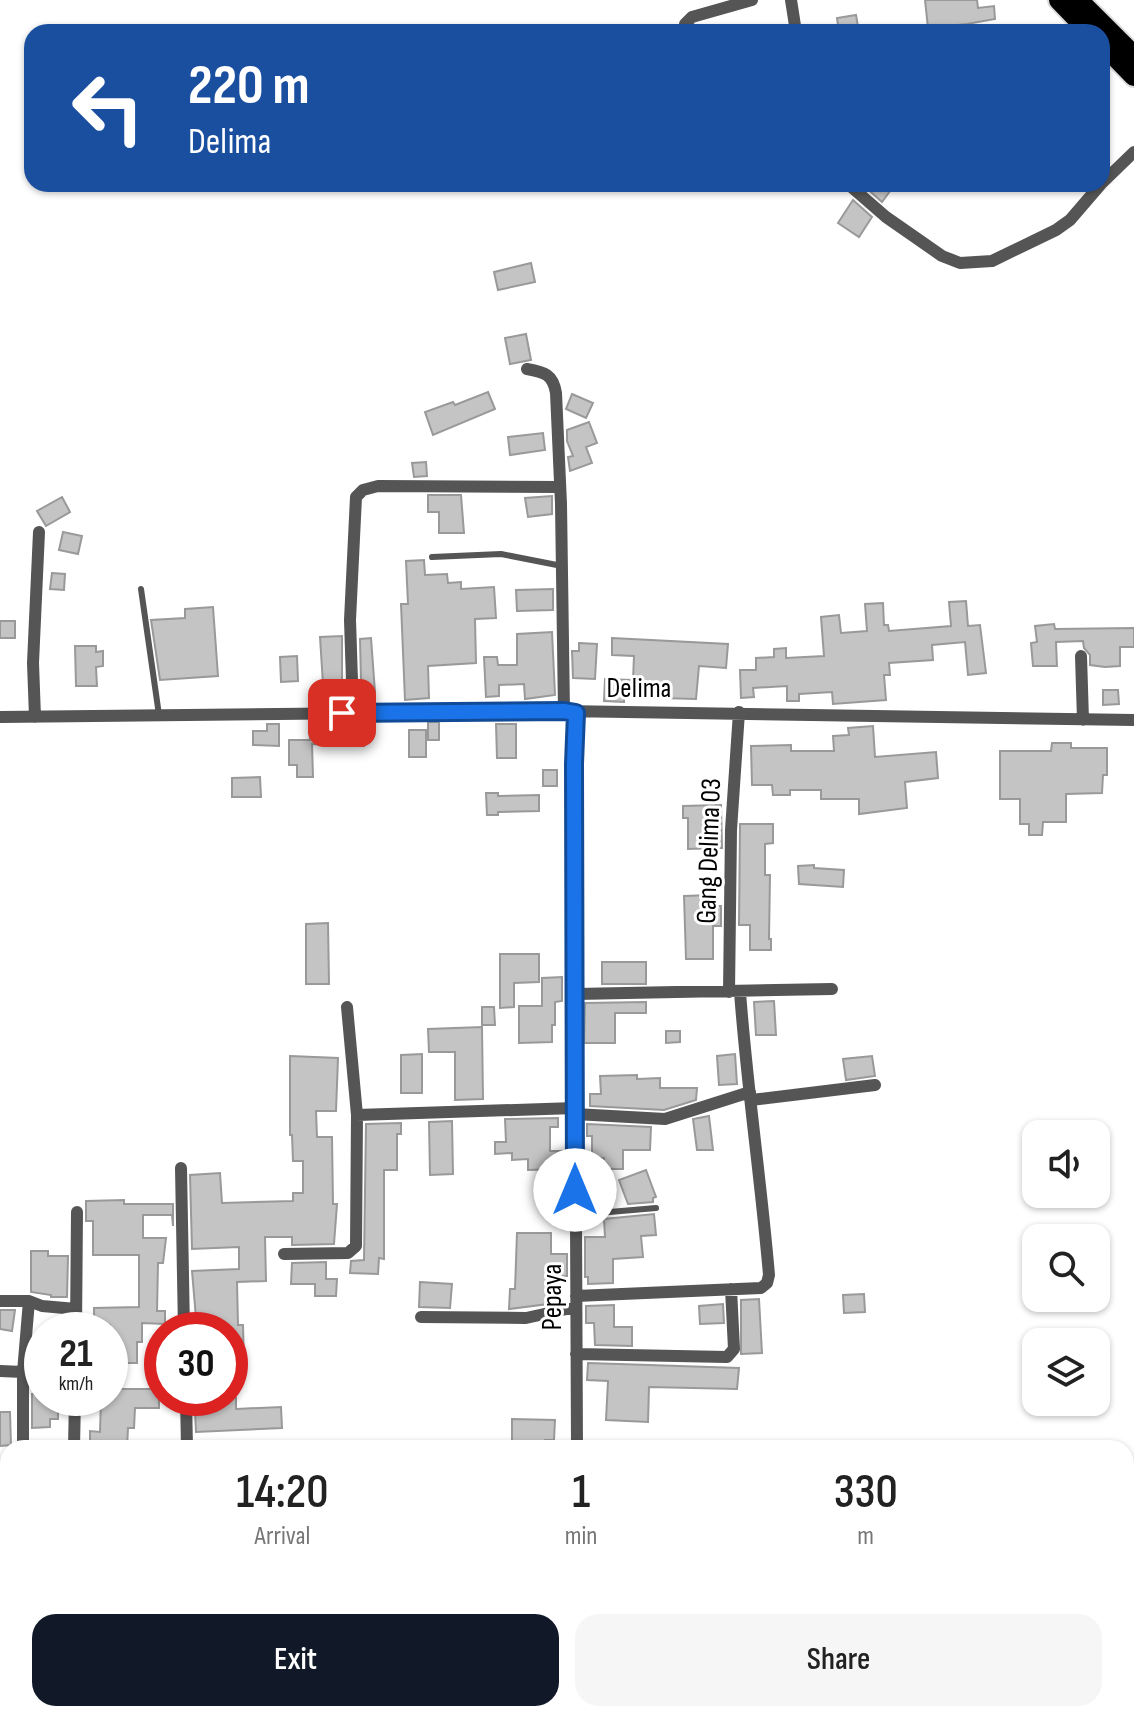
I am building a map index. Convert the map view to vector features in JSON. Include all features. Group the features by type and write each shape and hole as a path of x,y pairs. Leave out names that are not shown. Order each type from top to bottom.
{"main road":[{"path":"1059,0 1082,24"},
{"path":"1078,0 1102,24"},
{"path":"1110,32 1134,56"},
{"path":"1110,51 1134,76"}],"street":[{"path":"685,24 692,17 752,0"},
{"path":"791,0 795,24"},
{"path":"1110,176 1134,152"},
{"path":"857,192 886,217 942,256 960,263 992,261 1056,230 1070,220 1095,192"},
{"name":"Pepaya","path":"527,369 544,372 554,384 574,764 577,1440"},
{"path":"342,713 352,681 350,620 356,497 363,490 378,486 560,487"},
{"path":"35,717 33,663 39,532"},
{"path":"1081,656 1083,720"},
{"name":"Delima","path":"0,717 739,712 1134,720"},
{"name":"Gang Delima 03","path":"731,1289 761,1288 767,1283 769,1275 750,1096 734,992 731,830 739,712"},
{"path":"576,994 832,989"},
{"path":"284,1254 348,1253 355,1249 357,1115 347,1007"},
{"path":"357,1115 575,1111 665,1119 750,1096 875,1085"},
{"path":"181,1168 184,1312"},
{"path":"0,1301 29,1301 42,1306 76,1309 77,1212"},
{"path":"421,1317 526,1318 576,1301 731,1289 734,1349 727,1357 576,1354"},
{"path":"23,1440 23,1372 29,1301"},
{"path":"0,1371 23,1372"},
{"path":"74,1440 75,1416"},
{"path":"186,1416 187,1440"}],"lane":[{"path":"432,557 501,554 562,566"},
{"path":"141,589 159,715"},
{"path":"575,1215 656,1208"}],"building":[{"path":"925,0 977,0 978,8 994,6 995,19 967,24 928,24"},
{"path":"856,15 858,24 838,24 837,18"},
{"path":"871,192 889,192 882,202"},
{"path":"853,200 872,217 859,237 838,223"},
{"path":"531,263 535,282 498,290 494,272"},
{"path":"526,334 531,360 510,364 505,338"},
{"path":"488,392 495,409 433,435 425,412 453,402 455,405"},
{"path":"572,394 593,403 586,418 566,409"},
{"path":"589,422 597,443 586,447 592,463 570,471 568,457 573,456 567,441 567,430"},
{"path":"543,433 545,450 510,455 508,437"},
{"path":"426,462 427,476 414,477 412,463"},
{"path":"428,495 461,495 464,533 439,533 439,512 428,512"},
{"path":"552,496 552,514 528,517 525,498"},
{"path":"62,497 70,512 46,526 37,511"},
{"path":"63,532 82,536 78,554 59,550"},
{"path":"424,560 425,575 447,574 448,583 461,582 461,589 494,587 496,618 475,619 476,663 428,666 429,698 405,700 401,604 408,604 406,561"},
{"path":"52,573 65,574 64,590 50,589"},
{"path":"553,589 553,610 517,611 516,590"},
{"path":"966,601 968,626 980,625 986,673 968,675 965,642 932,645 933,660 889,663 890,675 884,675 886,700 833,704 832,692 799,694 799,701 787,701 787,686 753,688 754,697 741,698 740,670 756,670 756,658 774,657 774,649 786,648 786,658 824,656 821,617 839,615 841,633 867,631 865,604 883,603 884,625 888,625 889,631 951,626 949,602"},
{"path":"213,607 218,676 160,680 151,620 185,618 185,609"},
{"path":"0,621 15,621 15,638 0,638"},
{"path":"1054,624 1055,629 1134,628 1134,647 1120,647 1120,666 1105,667 1090,665 1090,655 1083,641 1056,642 1057,666 1033,666 1031,643 1037,642 1035,626"},
{"path":"552,632 555,695 525,699 524,684 499,685 499,696 486,697 484,657 497,657 498,665 517,665 517,634"},
{"path":"342,636 342,683 323,684 320,637"},
{"path":"371,638 375,692 358,693 361,681 360,639"},
{"path":"612,638 728,644 726,668 699,666 696,699 624,697 624,702 604,701 605,679 633,680 634,656 612,655"},
{"path":"579,643 597,644 595,679 573,678 572,651 579,651"},
{"path":"75,646 96,646 96,652 103,651 103,666 96,667 97,686 76,686"},
{"path":"297,656 298,681 281,682 280,657"},
{"path":"1103,690 1118,690 1119,704 1103,705"},
{"path":"335,722 364,722 364,746 312,744 313,777 297,777 297,765 289,765 289,740 310,740 309,726 335,725"},
{"path":"428,722 439,722 439,740 428,740"},
{"path":"267,724 279,724 279,746 253,745 253,731 267,731"},
{"path":"496,724 516,724 516,758 497,758"},
{"path":"873,726 875,757 936,752 938,778 905,782 907,808 859,814 859,799 821,799 821,790 790,790 790,795 773,795 772,785 752,785 751,746 791,745 791,751 834,751 833,736 849,735 848,728"},
{"path":"409,730 426,730 426,757 409,757"},
{"path":"1052,743 1071,743 1071,748 1107,748 1107,775 1103,775 1102,793 1066,794 1066,822 1043,822 1042,835 1029,835 1029,824 1020,824 1020,799 1000,799 1000,751 1051,751"},
{"path":"543,770 557,770 557,786 543,786"},
{"path":"260,777 261,797 232,797 232,778"},
{"path":"486,793 498,793 498,796 539,795 539,811 487,815"},
{"path":"721,805 722,848 688,849 688,818 683,818 683,806"},
{"path":"740,824 773,824 773,843 765,844 765,875 770,875 771,950 750,950 750,925 739,925"},
{"path":"814,865 814,868 844,870 843,887 799,884 798,866"},
{"path":"711,895 711,906 721,906 721,926 713,926 713,959 686,959 684,896"},
{"path":"328,923 329,984 306,984 306,924"},
{"path":"500,954 539,954 539,982 514,983 514,1007 500,1008"},
{"path":"602,962 646,962 646,984 602,984"},
{"path":"562,977 562,1001 555,1002 552,1042 519,1043 519,1006 542,1006 542,978"},
{"path":"774,1001 776,1035 756,1035 754,1002"},
{"path":"646,1002 646,1013 615,1013 615,1043 584,1043 585,1003"},
{"path":"482,1007 494,1007 495,1025 482,1025"},
{"path":"482,1027 483,1099 455,1100 455,1052 429,1052 428,1029"},
{"path":"666,1031 680,1031 680,1042 666,1043"},
{"path":"422,1054 422,1093 401,1093 401,1055"},
{"path":"735,1054 737,1084 719,1085 717,1056"},
{"path":"290,1056 338,1058 336,1111 316,1111 317,1137 332,1137 333,1204 337,1204 334,1244 292,1245 292,1237 265,1237 266,1281 237,1282 238,1312 195,1312 192,1271 239,1269 239,1247 192,1249 190,1175 220,1173 222,1203 293,1201 293,1193 303,1193 303,1161 293,1161"},
{"path":"872,1056 875,1076 846,1080 843,1059"},
{"path":"637,1075 637,1079 660,1078 660,1088 697,1088 696,1100 664,1110 590,1106 590,1094 601,1094 600,1076"},
{"path":"709,1116 713,1150 697,1150 693,1119"},
{"path":"558,1118 558,1127 550,1127 550,1151 562,1151 562,1169 528,1170 528,1159 512,1160 512,1153 495,1154 495,1142 506,1142 505,1119"},
{"path":"452,1121 453,1174 430,1175 429,1122"},
{"path":"401,1123 401,1134 397,1134 397,1170 384,1170 384,1259 379,1258 378,1274 350,1273 351,1261 364,1260 366,1124"},
{"path":"587,1124 651,1127 650,1150 623,1150 623,1169 604,1169 604,1158 592,1158 592,1136 587,1136"},
{"path":"646,1170 656,1197 653,1202 628,1204 619,1180"},
{"path":"86,1201 173,1204 173,1226 172,1215 143,1215 143,1238 166,1238 163,1263 158,1263 157,1311 165,1312 144,1312 142,1342 137,1342 137,1363 128,1363 128,1312 94,1312 94,1308 139,1307 139,1255 93,1255 93,1221 86,1221"},
{"path":"654,1214 656,1235 641,1236 643,1257 613,1259 613,1283 588,1284 588,1277 585,1277 585,1237 605,1237 604,1219"},
{"path":"517,1233 551,1233 551,1254 567,1254 567,1276 549,1277 548,1304 509,1309 510,1289 515,1289"},
{"path":"31,1251 48,1251 48,1256 68,1256 67,1297 31,1292"},
{"path":"326,1262 326,1279 337,1279 336,1296 315,1296 315,1284 291,1284 292,1263"},
{"path":"420,1282 452,1284 450,1308 419,1307"},
{"path":"864,1294 865,1312 844,1313 843,1295"},
{"path":"759,1299 762,1353 741,1354 741,1300"},
{"path":"723,1304 724,1323 700,1324 699,1306"},
{"path":"614,1305 614,1327 632,1327 632,1346 595,1345 594,1323 586,1323 586,1306"},
{"path":"0,1310 15,1310 12,1331 0,1329"},
{"path":"588,1363 739,1368 737,1389 649,1387 648,1422 606,1420 608,1381 587,1380"},
{"path":"128,1389 144,1389 144,1408 135,1408 134,1428 128,1428 127,1440 90,1440 90,1431 100,1432 100,1416 128,1416"},
{"path":"281,1407 282,1428 196,1432 195,1416 248,1416 248,1408"},
{"path":"0,1412 10,1412 11,1440 0,1440"},
{"path":"32,1416 58,1416 58,1419 50,1419 50,1427 32,1428"},
{"path":"512,1419 555,1420 554,1440 512,1440"}],"route":[{"path":"342,713 576,713 575,1190"}]}
